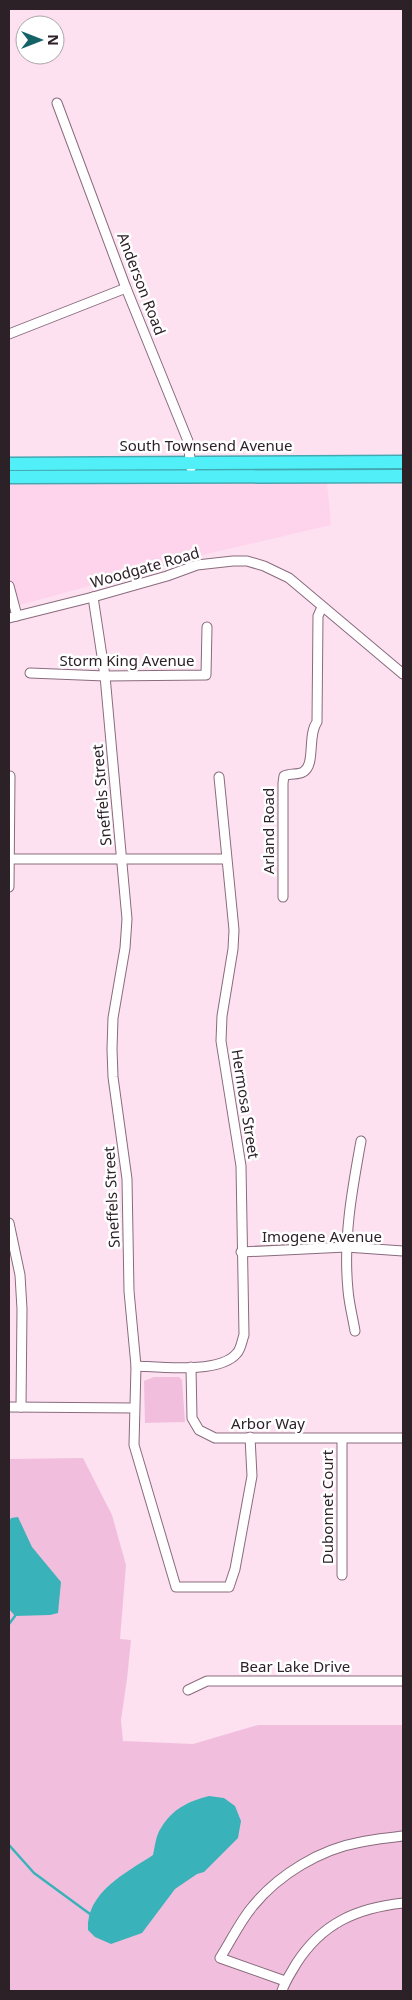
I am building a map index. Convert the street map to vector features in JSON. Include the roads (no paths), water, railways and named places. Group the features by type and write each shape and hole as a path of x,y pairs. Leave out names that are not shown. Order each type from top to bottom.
{"highway":[{"name":"South Townsend Avenue","path":"9,464 403,462"},
{"name":"South Townsend Avenue","path":"9,477 403,476"}],"street":[{"name":"Anderson Road","path":"57,103 126,288 188,441 191,477"},
{"path":"9,334 126,288"},
{"name":"Woodgate Road","path":"13,617 167,576 196,565 240,561 264,566 289,578 403,674"},
{"path":"9,586 13,617"},
{"name":"Sneffels Street","path":"93,597 104,676 127,919 126,948 113,1018 112,1049 113,1077 127,1179 130,1291 136,1366 134,1445 176,1587 229,1587 235,1569 252,1476 250,1437"},
{"name":"Arland Road","path":"283,897 282,783 284,776 302,773 308,768 310,762 310,740 313,727 317,722 318,616 322,606"},
{"name":"Storm King Avenue","path":"30,673 104,676 206,675 207,627"},
{"path":"9,888 10,776"},
{"name":"Hermosa Street","path":"191,1367 212,1366 226,1361 238,1353 244,1335 241,1166 221,1041 222,1016 233,949 234,930 219,777"},
{"path":"9,859 226,859"},
{"path":"355,1331 348,1290 346,1247 350,1198 361,1141"},
{"path":"9,1223 20,1275 22,1309 21,1407"},
{"name":"Imogene Avenue","path":"242,1252 346,1247 403,1251"},
{"path":"136,1366 191,1367"},
{"name":"Arbor Way","path":"191,1367 192,1418 199,1430 215,1438 403,1438"},
{"path":"9,1407 134,1408"},
{"name":"Dubonnet Court","path":"342,1439 342,1575"},
{"name":"Bear Lake Drive","path":"188,1690 207,1681 403,1681"},
{"path":"286,1981 220,1958 252,1907 272,1886 302,1865 328,1852 360,1842 403,1836"},
{"path":"282,1991 303,1953 323,1931 353,1914 403,1903"}],"water":[{"path":"18,1517 32,1547 61,1582 58,1613 15,1616 9,1609 9,1522 11,1518"},
{"path":"209,1796 224,1798 235,1806 241,1821 238,1838 204,1872 197,1874 175,1889 142,1933 111,1944 95,1937 88,1930 89,1917 101,1894 120,1877 153,1855 159,1831 170,1816 188,1803"}],"waterway":[{"path":"9,1624 15,1616"},
{"path":"9,1845 34,1873 90,1914"}]}
